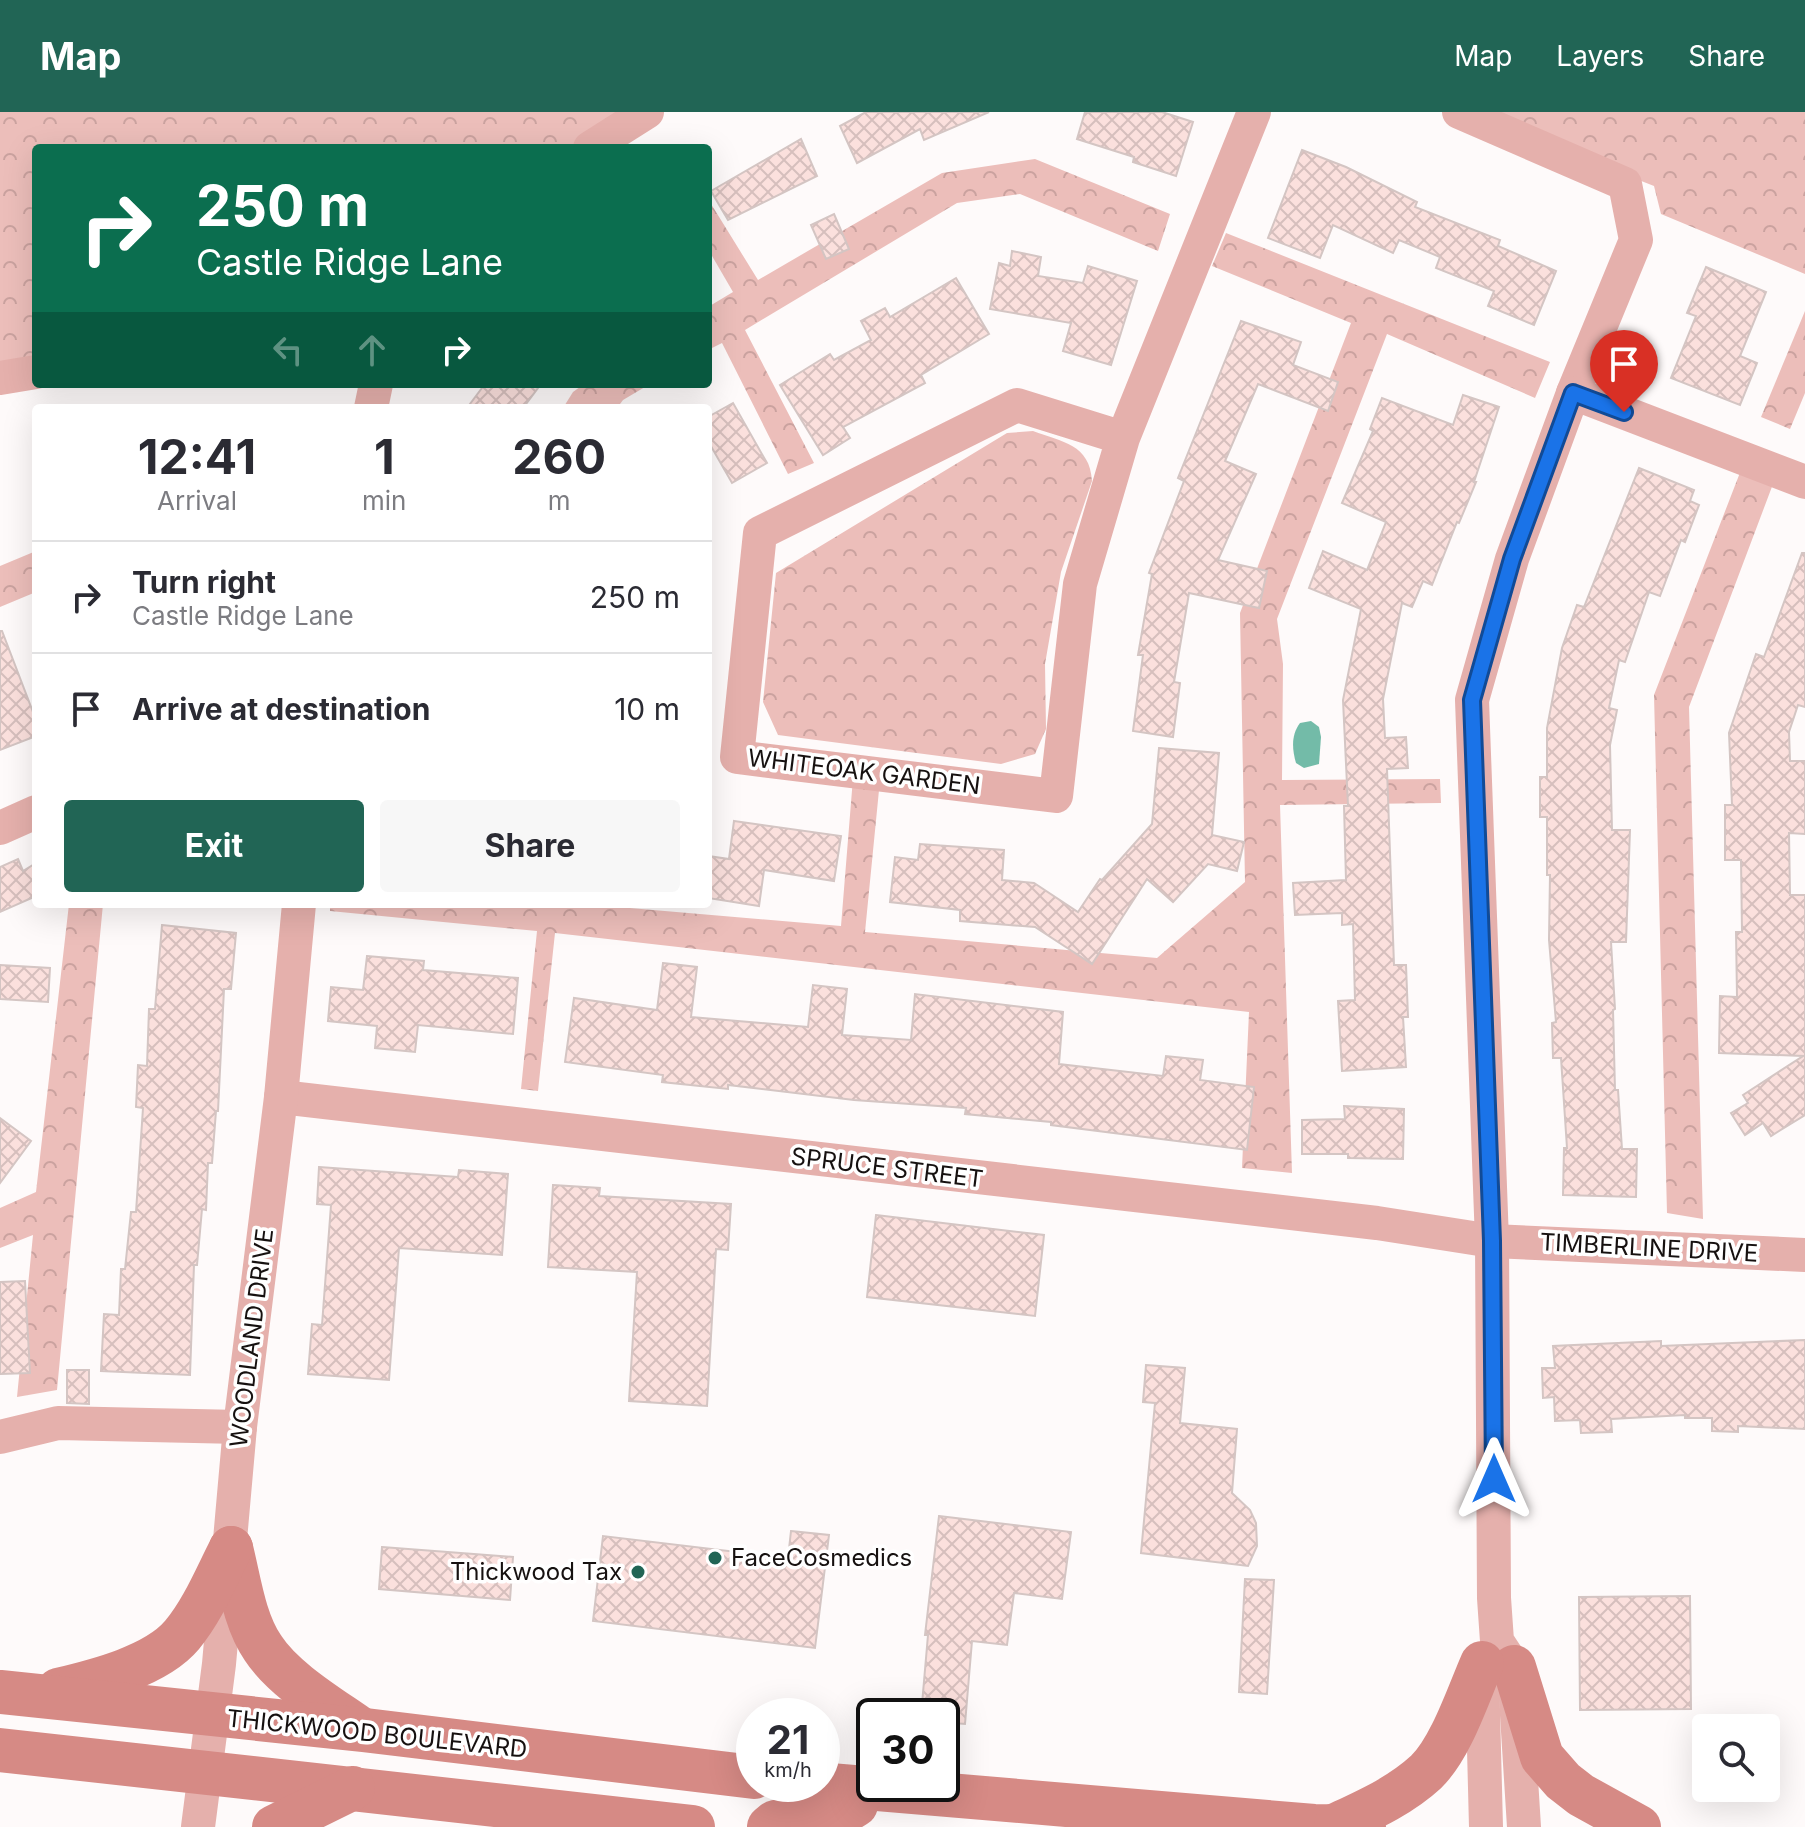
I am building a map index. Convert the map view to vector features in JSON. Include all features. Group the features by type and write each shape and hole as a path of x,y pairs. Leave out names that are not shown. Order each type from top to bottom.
{"main road":[{"path":"16,1694 116,1675 167,1649 196,1616 231,1548"},
{"path":"231,1548 250,1619 262,1648 304,1690 364,1730"},
{"path":"840,1786 1314,1826 1350,1826 1428,1770 1498,1657"},
{"path":"1498,1657 1542,1757 1563,1781 1581,1795 1639,1827"},
{"name":"THICKWOOD BOULEVARD","path":"16,1694 364,1730 736,1775"},
{"path":"0,1750 693,1827"},
{"path":"769,1827 775,1822 846,1811 856,1805 840,1787"},
{"path":"274,1827 353,1788"}],"street":[{"path":"596,144 647,112"},
{"name":"WHITEOAK GARDEN","path":"1123,438 1017,405 760,533 737,757 1056,796 1080,584 1123,438 1254,112"},
{"path":"1459,112 1625,184 1636,240 1573,393 1512,559 1472,700 1492,1241 1494,1598 1498,1657 1524,1827"},
{"path":"0,378 32,373"},
{"path":"1573,393 1805,482"},
{"path":"0,828 32,814"},
{"name":"WOODLAND DRIVE","path":"198,1827 231,1548 240,1427 281,1097 299,908"},
{"name":"SPRUCE STREET","path":"281,1097 1377,1223 1492,1241"},
{"name":"TIMBERLINE DRIVE","path":"1492,1241 1805,1255"},
{"path":"0,1437 58,1423 240,1427"},
{"path":"1486,1827 1498,1657"}],"green space":[{"path":"0,112 629,112 575,144 32,144 32,364 0,371"},
{"path":"1465,112 1805,112 1805,274 1661,214 1654,186"},
{"path":"1035,159 1170,214 1158,251 1020,194 957,203 745,330 814,463 788,474 722,343 712,348 712,305 733,292 712,256 712,205 758,280 942,173"},
{"path":"1226,233 1550,362 1535,398 1387,334 1277,619 1283,664 1282,780 1440,779 1441,803 1280,805 1292,1173 1242,1168 1249,1012 555,933 538,1091 521,1089 537,931 330,911 330,908 630,908 841,926 853,778 880,780 865,932 1157,958 1245,882 1240,613 1351,323 1212,266"},
{"path":"1805,311 1805,393 1790,429 1761,417"},
{"path":"578,388 643,388 620,404 566,404"},
{"path":"1033,431 1073,446 1086,459 1092,481 1061,572 1045,664 1046,729 1035,754 1001,764 778,735 763,702 776,573 1007,433"},
{"path":"1741,470 1773,484 1689,707 1703,1219 1667,1213 1654,695"},
{"path":"32,553 32,594 0,607 0,566"},
{"path":"69,908 103,908 57,1390 17,1397 33,1235 0,1248 0,1208 36,1192"}],"shaded area":[{"path":"1311,721 1319,727 1321,737 1319,764 1304,768 1296,763 1294,737 1300,723"}],"building":[{"path":"866,112 989,112 924,140 920,129 857,163 840,126"},
{"path":"1085,112 1162,112 1193,122 1176,176 1133,162 1134,157 1077,139"},
{"path":"801,139 817,176 728,220 712,190"},
{"path":"1302,150 1346,167 1417,202 1415,207 1500,240 1498,246 1556,271 1534,325 1488,306 1494,291 1436,268 1440,257 1399,240 1393,253 1333,225 1320,258 1268,238"},
{"path":"834,214 849,249 826,259 811,225"},
{"path":"1012,251 1041,257 1038,276 1083,283 1088,266 1137,281 1111,365 1063,351 1071,323 990,309 999,263 1010,266"},
{"path":"1706,267 1766,292 1740,356 1757,363 1740,405 1671,378 1696,316 1687,313"},
{"path":"956,278 989,334 921,375 925,383 843,427 850,438 823,455 780,385 830,354 834,360 871,340 861,321 885,308 890,317"},
{"path":"1241,321 1301,342 1293,365 1338,382 1328,411 1258,384 1225,461 1256,474 1218,560 1267,571 1259,608 1189,593 1174,682 1180,683 1173,737 1133,731 1143,655 1138,655 1152,574 1149,573 1184,481 1178,478"},
{"path":"482,388 538,388 526,404 470,404"},
{"path":"1463,395 1499,407 1476,482 1432,585 1423,581 1412,607 1402,603 1383,699 1385,738 1406,737 1408,768 1387,769 1394,965 1406,965 1408,1017 1403,1017 1406,1067 1342,1071 1338,1001 1355,1000 1353,924 1342,925 1342,913 1295,915 1293,883 1346,880 1344,806 1348,806 1343,700 1361,609 1309,588 1323,551 1367,570 1386,522 1342,503 1373,431 1370,429 1382,398 1453,425"},
{"path":"733,403 767,463 732,483 712,448 712,415"},
{"path":"1639,468 1694,490 1690,501 1699,505 1685,542 1681,540 1660,596 1649,592 1625,662 1619,660 1609,708 1617,710 1610,745 1612,830 1630,830 1626,942 1611,942 1615,1090 1618,1090 1622,1149 1637,1149 1636,1197 1563,1195 1564,1148 1567,1148 1561,1058 1553,1058 1552,1023 1556,1022 1549,940 1550,875 1547,875 1547,817 1540,817 1540,777 1547,777 1547,728 1562,648 1577,605 1584,607"},
{"path":"1802,553 1805,553 1805,707 1798,705 1789,732 1790,761 1805,761 1805,834 1789,833 1790,895 1805,895 1805,1115 1771,1136 1763,1123 1745,1135 1731,1113 1748,1103 1743,1095 1803,1056 1719,1053 1720,996 1737,997 1736,932 1742,932 1741,860 1725,860 1725,805 1732,805 1729,733 1756,654 1764,657"},
{"path":"2,631 32,710 32,738 0,750"},
{"path":"1159,748 1219,753 1212,835 1244,842 1237,871 1208,864 1173,902 1147,879 1092,964 1035,927 960,921 960,910 890,902 895,857 918,860 920,844 1004,850 1002,880 1034,883 1078,912 1100,879 1152,824"},
{"path":"734,821 841,836 834,881 764,870 759,906 712,899 712,857 729,859"},
{"path":"18,859 23,871 32,865 32,898 0,912 0,867"},
{"path":"162,925 236,933 231,989 224,989 218,1111 212,1163 208,1163 206,1210 202,1209 197,1265 194,1265 190,1375 101,1371 104,1314 119,1315 121,1269 125,1269 131,1212 136,1212 143,1108 136,1107 138,1065 147,1066 149,1009 155,1009"},
{"path":"367,956 424,961 423,970 518,978 513,1034 418,1025 415,1052 375,1048 377,1026 328,1021 331,987 363,990"},
{"path":"663,963 697,967 691,1017 808,1027 813,985 847,989 842,1035 911,1040 915,994 1063,1012 1059,1064 1163,1076 1166,1056 1203,1060 1200,1080 1254,1087 1247,1150 1051,1125 1051,1122 965,1114 966,1108 854,1100 728,1085 728,1089 662,1082 663,1075 565,1062 574,998 657,1010"},
{"path":"0,965 50,968 48,1002 0,999"},
{"path":"1344,1106 1404,1109 1403,1159 1302,1154 1302,1120 1345,1119"},
{"path":"0,1118 31,1141 0,1183"},
{"path":"319,1167 458,1177 459,1170 508,1174 502,1255 399,1248 389,1380 308,1374 312,1324 322,1325 331,1205 317,1204"},
{"path":"553,1185 600,1188 599,1196 731,1204 728,1250 716,1249 707,1406 629,1401 637,1272 548,1267"},
{"path":"876,1215 1044,1235 1035,1316 867,1297"},
{"path":"25,1281 30,1373 0,1374 0,1282"},
{"path":"1805,1340 1805,1429 1738,1426 1738,1432 1712,1431 1712,1418 1685,1418 1685,1415 1611,1419 1612,1432 1581,1433 1580,1420 1555,1421 1554,1397 1543,1398 1542,1368 1555,1368 1553,1346 1661,1341 1661,1346"},
{"path":"1146,1365 1185,1368 1180,1423 1237,1429 1232,1493 1250,1510 1256,1523 1257,1546 1248,1566 1141,1553 1155,1403 1143,1402"},
{"path":"67,1370 89,1370 89,1404 67,1403"},
{"path":"939,1516 1071,1532 1062,1599 1014,1593 1007,1645 972,1641 965,1724 960,1724 960,1698 923,1698 928,1635 925,1635"},
{"path":"791,1531 829,1535 815,1648 593,1621 603,1536 788,1558"},
{"path":"382,1547 513,1557 510,1600 379,1589"},
{"path":"1245,1579 1274,1580 1267,1694 1239,1692"},
{"path":"1690,1596 1691,1709 1580,1710 1579,1597"}],"place":[{"name":"FaceCosmedics","path":"715,1558"},
{"name":"Thickwood Tax","path":"638,1572"}],"route":[{"path":"1494,1479 1492,1241 1472,700 1512,559 1573,393 1624,412"}]}
